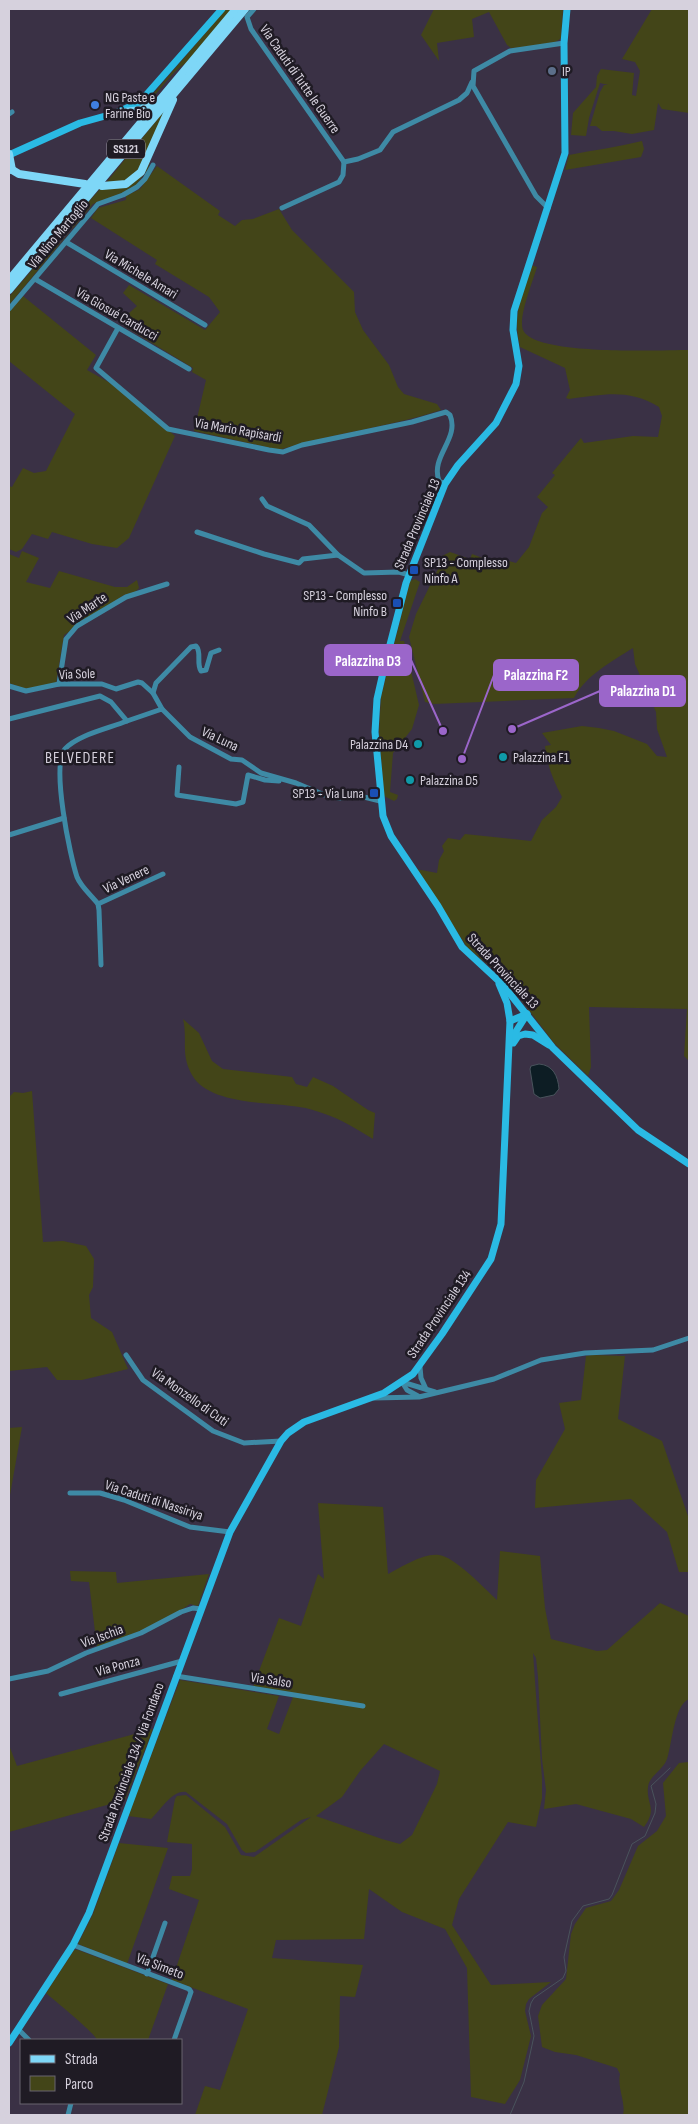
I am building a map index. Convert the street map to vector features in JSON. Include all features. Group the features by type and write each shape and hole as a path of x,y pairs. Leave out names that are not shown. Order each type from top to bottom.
{"main road":[{"path":"116,113 144,99 222,9"},
{"name":"SS121","path":"9,280 236,9"},
{"name":"SS121","path":"9,290 245,9"},
{"name":"Strada Provinciale 13","path":"567,9 564,43 565,152 512,319 519,366 516,384 496,423 458,464 445,484 409,575 377,699 375,732 380,802 391,836 466,951 496,977 553,1048 638,1130 689,1164"},
{"path":"102,186 126,184 141,172 169,105 194,69"},
{"path":"85,184 31,176 10,169 9,153 80,123 116,113 141,110 166,92"},
{"path":"496,977 507,1003 510,1021 508,1076"},
{"path":"510,1021 527,1014"},
{"path":"508,1076 512,1044 527,1014"},
{"path":"512,1044 518,1036 528,1034 553,1048"},
{"name":"Strada Provinciale 134","path":"230,1532 281,1441 297,1426 312,1418 371,1398 402,1382 420,1367 490,1260 498,1241 501,1224 508,1076"},
{"name":"Strada Provinciale 134 / Via Fondaco","path":"9,2043 72,1946 89,1913 230,1532"}],"street":[{"name":"Via Caduti di Tutte le Guerre","path":"254,9 247,17 251,28 344,162"},
{"path":"282,208 339,182 343,175 344,162 358,159 380,150 393,132 459,100 467,93 474,71 510,51 564,43"},
{"path":"472,81 473,86 536,196 548,209"},
{"name":"Via Nino Martoglio","path":"9,309 98,204 123,195 137,187 145,179 153,165"},
{"name":"Via Michele Amari","path":"66,242 205,325"},
{"name":"Via Giosué Carducci","path":"34,279 189,369"},
{"name":"Via Mario Rapisardi","path":"118,328 96,368 168,429 283,452 326,439 412,422 446,412 450,415 453,429 439,458 436,472 439,481 445,484"},
{"path":"262,499 267,506 309,526 338,555 364,573 399,572 409,575"},
{"path":"197,532 256,552 299,563 303,559 338,555"},
{"name":"Via Marte","path":"59,684 66,639 77,626 121,599 167,584"},
{"path":"101,965 98,904 78,879 64,818 59,766 62,753 75,740 162,708 153,693 156,683 191,647 196,646 198,649 199,668 201,671 206,670 211,653 219,650"},
{"name":"Via Sole","path":"9,686 26,691 59,684 102,684 116,689 138,682 146,685 153,693"},
{"path":"9,719 100,696 111,702 128,721"},
{"name":"Via Luna","path":"162,708 190,737 232,759 242,760 261,773 296,783 327,796 339,798 360,796 380,802"},
{"path":"179,766 177,795 236,804 243,802 248,775 265,780 284,780"},
{"path":"9,835 64,818"},
{"name":"Via Venere","path":"98,904 163,874"},
{"path":"371,1398 419,1397 494,1379 541,1360 585,1353 653,1350 689,1338"},
{"name":"Via Monzello di Cuti","path":"126,1355 142,1380 213,1430 244,1443 281,1441"},
{"path":"420,1367 421,1378 426,1390"},
{"path":"402,1382 438,1393"},
{"path":"402,1382 407,1390 419,1397"},
{"name":"Via Caduti di Nassiriya","path":"70,1493 100,1493 124,1500 190,1527 230,1532"},
{"name":"Via Ischia","path":"9,1679 48,1671 86,1653 141,1633 181,1612 193,1608 201,1609"},
{"name":"Via Ponza","path":"61,1694 182,1661"},
{"name":"Via Salso","path":"176,1676 363,1706"},
{"path":"147,1974 165,1922"},
{"name":"Via Simeto","path":"72,1946 189,1989 191,1992 174,2039"},
{"path":"18,2029 28,2039"}],"green space":[{"path":"226,9 232,9 186,63 141,108"},
{"path":"434,9 563,9 561,38 545,45 511,48 507,45 489,12 472,19 474,37 437,43 439,61 421,35"},
{"path":"652,9 689,9 689,113 662,109 658,103 654,130 632,134 602,131 596,126 590,126 600,92 604,85 608,85 600,83 589,118 586,136 571,135 573,113 596,87 597,76 601,69 634,73 632,95 636,96 640,71 635,62 622,59"},
{"path":"165,110 139,169 126,181 105,184"},
{"path":"642,141 644,149 641,157 565,170 569,155"},
{"path":"153,149 148,169 136,185 122,193 93,204 9,305 9,297 48,251 58,245 72,229 77,215 101,188 126,186"},
{"path":"157,166 220,211 218,215 235,226 242,220 253,219 279,209 292,230 354,292 355,312 363,330 389,365 398,387 404,394 437,404 441,410 282,449 194,431 206,380 192,372 193,368 124,326 128,314 137,306 123,293 129,285 205,330 220,312 209,297 155,264 157,260 91,218 98,208 126,200 126,196 140,189"},
{"path":"531,265 537,267 524,308 522,324 523,330 532,338 550,344 573,348 627,351 689,350 689,1061 684,1056 687,1009 589,1007 591,1067 588,1076 554,1043 506,980 467,947 416,869 437,873 439,860 444,851 442,846 448,838 460,840 465,834 531,841 542,820 556,807 562,797 547,760 545,746 551,745 542,733 582,726 599,728 614,731 647,744 657,756 667,757 657,729 656,712 635,664 633,648 592,676 585,682 574,698 434,704 425,702 409,637 416,614 440,565 438,558 450,552 470,559 472,554 493,562 502,559 516,563 529,547 542,513 548,507 537,497 555,475 552,473 581,438 584,443 633,436 658,437 662,416 659,407 636,397 626,395 615,394 566,398 570,390 565,368 520,347 517,324 519,305"},
{"path":"23,296 96,355 87,370 119,388 175,436 129,538 117,548 92,544 52,532 48,539 32,534 22,549 16,552 9,549 9,486 12,487 23,468 34,473 46,471 75,414 9,361 9,312"},
{"path":"22,551 39,558 26,582 50,588 59,571 115,587 127,587 137,580 139,588 135,592 124,595 64,635 56,683 26,689 9,683 9,554 19,558"},
{"path":"415,579 420,582 400,641 404,641 419,705 412,729 393,753 390,792 398,795 394,801 384,796 379,731 381,697 410,581"},
{"path":"183,1019 199,1033 212,1061 223,1069 292,1077 296,1084 307,1087 313,1077 333,1086 375,1113 373,1139 331,1116 315,1111 302,1107 256,1103 225,1097 200,1085 192,1075 186,1060"},
{"path":"32,1091 43,1242 63,1241 86,1246 94,1259 93,1287 89,1295 91,1318 112,1332 128,1369 82,1380 57,1380 47,1367 9,1371 9,1097 14,1092"},
{"path":"586,1356 625,1356 618,1419 662,1441 689,1519 689,1572 679,1572 667,1532 631,1499 535,1508 536,1480 565,1429 559,1403 581,1400"},
{"path":"22,1427 10,1495 9,1497 9,1428"},
{"path":"318,1503 383,1507 388,1574 420,1558 439,1555 446,1557 461,1567 497,1600 500,1551 540,1556 545,1608 551,1639 597,1651 607,1650 660,1603 689,1616 689,1699 680,1709 677,1717 667,1759 649,1783 648,1793 651,1810 644,1827 631,1819 576,1804 544,1809 546,1790 542,1759 538,1677 536,1658 533,1653 542,1779 542,1798 536,1827 508,1822 459,1899 452,1925 491,1985 551,1982 529,1999 526,2004 525,2011 531,2036 520,2080 505,2104 471,2097 467,1968 445,1929 402,1912 369,1889 364,1939 276,1940 272,1958 363,1965 355,1997 340,1996 339,2047 322,2115 195,2115 205,2086 220,2090 248,2009 172,1980 199,1900 169,1889 172,1876 190,1876 192,1869 192,1844 167,1842 175,1799 177,1796 186,1795 225,1827 241,1855 254,1857 311,1817 301,1820 255,1852 246,1853 242,1850 227,1824 186,1792 181,1792 171,1797 151,1819 128,1816 180,1680 279,1696 267,1729 279,1734 293,1697 253,1687 279,1618 301,1626 318,1574 324,1579","holes":["384,1744 440,1771 437,1784 412,1835 400,1844 316,1816 342,1797 360,1771"]},
{"path":"70,1571 116,1572 117,1583 209,1574 198,1606 190,1604 157,1624 97,1648 89,1582 71,1581"},
{"path":"153,1729 125,1800 9,1832 9,1745 17,1766"},
{"path":"689,1762 689,2115 623,2115 620,2074 617,2068 542,2047 538,2016 542,2005 566,1979 571,1934 575,1924 586,1908 611,1901 619,1890 638,1846 657,1831 666,1816 663,1783 679,1763"},
{"path":"119,1843 168,1848 127,1964 78,1944 93,1914"},
{"path":"74,1950 168,1984 148,2039 96,2039 46,1993"}],"water":[{"path":"539,1064 548,1066 556,1076 559,1089 554,1095 540,1098 534,1094 530,1069 531,1066"}],"waterway":[{"path":"510,2115 524,2082 534,2036 529,2011 531,2003 534,1998 563,1978 566,1971 564,1957 572,1921 583,1906 609,1899 612,1895 632,1844 645,1836 655,1813 656,1804 651,1786 670,1768"}],"place":[{"name":"IP","path":"552,71"},
{"name":"NG Paste e Farine Bio","path":"95,105"},
{"name":"SP13 - Complesso Ninfo A","path":"414,570"},
{"name":"SP13 - Complesso Ninfo B","path":"397,603"},
{"name":"Palazzina D1","path":"512,729"},
{"name":"Palazzina D3","path":"443,731"},
{"name":"Palazzina D4","path":"418,744"},
{"name":"Palazzina F1","path":"503,757"},
{"name":"Palazzina F2","path":"462,759"},
{"name":"Palazzina D5","path":"410,780"},
{"name":"SP13 - Via Luna","path":"374,793"}],"district":[{"name":"BELVEDERE","path":"80,758"}]}
